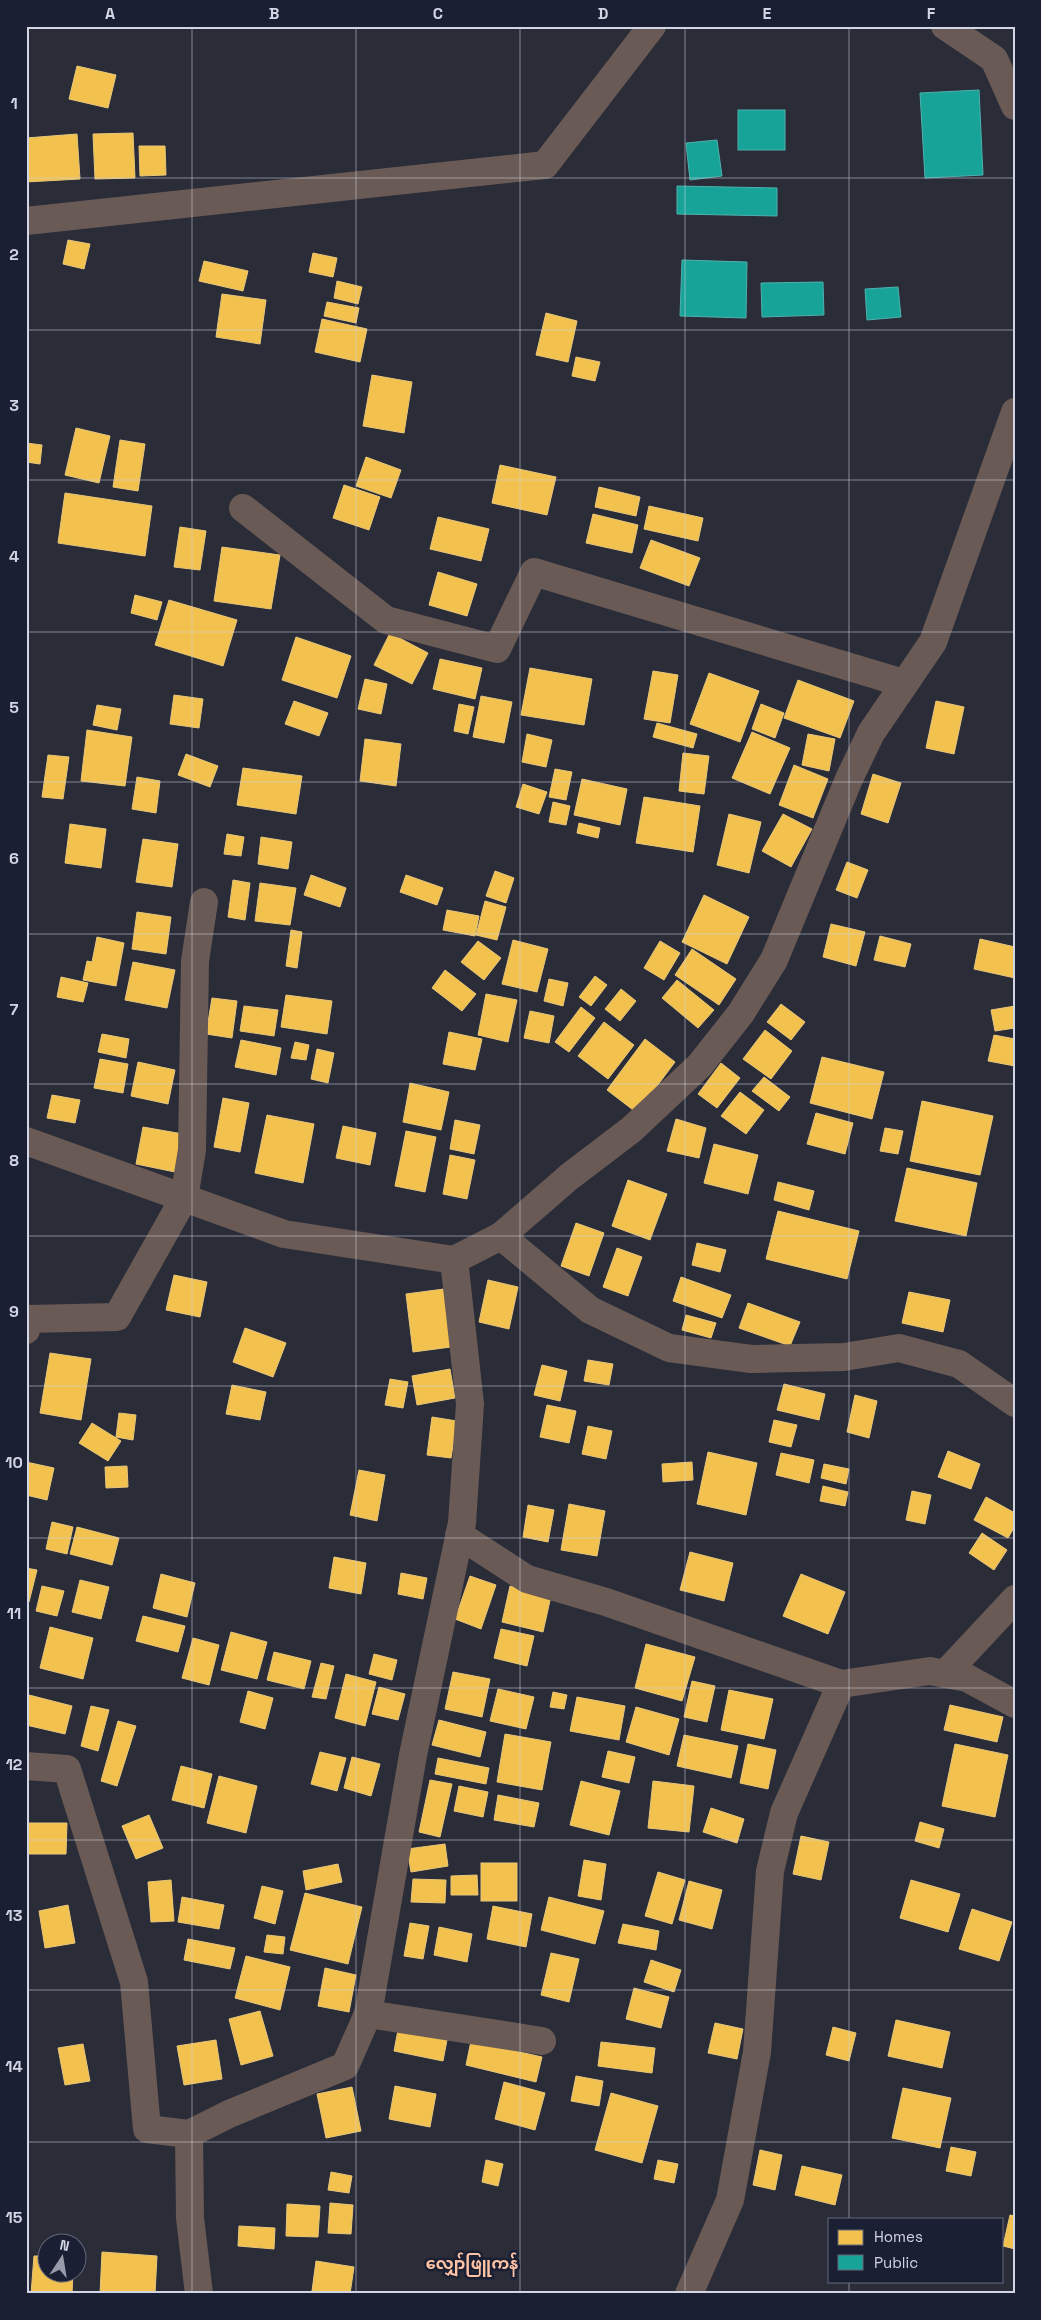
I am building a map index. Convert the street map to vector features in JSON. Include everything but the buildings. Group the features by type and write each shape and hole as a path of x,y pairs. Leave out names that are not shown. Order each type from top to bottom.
{"street":[{"path":"26,221 545,165 652,26"},
{"path":"945,26 994,59 1015,106"},
{"path":"26,1141 284,1234 454,1260 501,1236 569,1177 632,1129 700,1066 741,1013 774,960 849,779 871,733 903,683 933,642 1015,412"},
{"path":"243,508 386,620 497,648 534,572 903,683"},
{"path":"26,1330 28,1319 117,1316 184,1198 192,1150 195,961 204,902"},
{"path":"501,1236 590,1310 669,1348 751,1359 844,1357 899,1348 958,1364 1015,1403"},
{"path":"26,1766 67,1770 134,1982 147,2129 188,2134 229,2114 344,2066 368,2014 413,1755 460,1535 470,1404 454,1260"},
{"path":"460,1535 527,1578 606,1602 840,1684 930,1671 967,1678 1015,1704"},
{"path":"945,1674 1015,1599"},
{"path":"689,2294 730,2200 757,2052 770,1871 784,1813 840,1684"},
{"path":"368,2014 542,2041"},
{"path":"188,2134 190,2218 199,2294"}],"district":[{"name":"လျှော်ဖြူကန်","path":"472,2263"}]}
